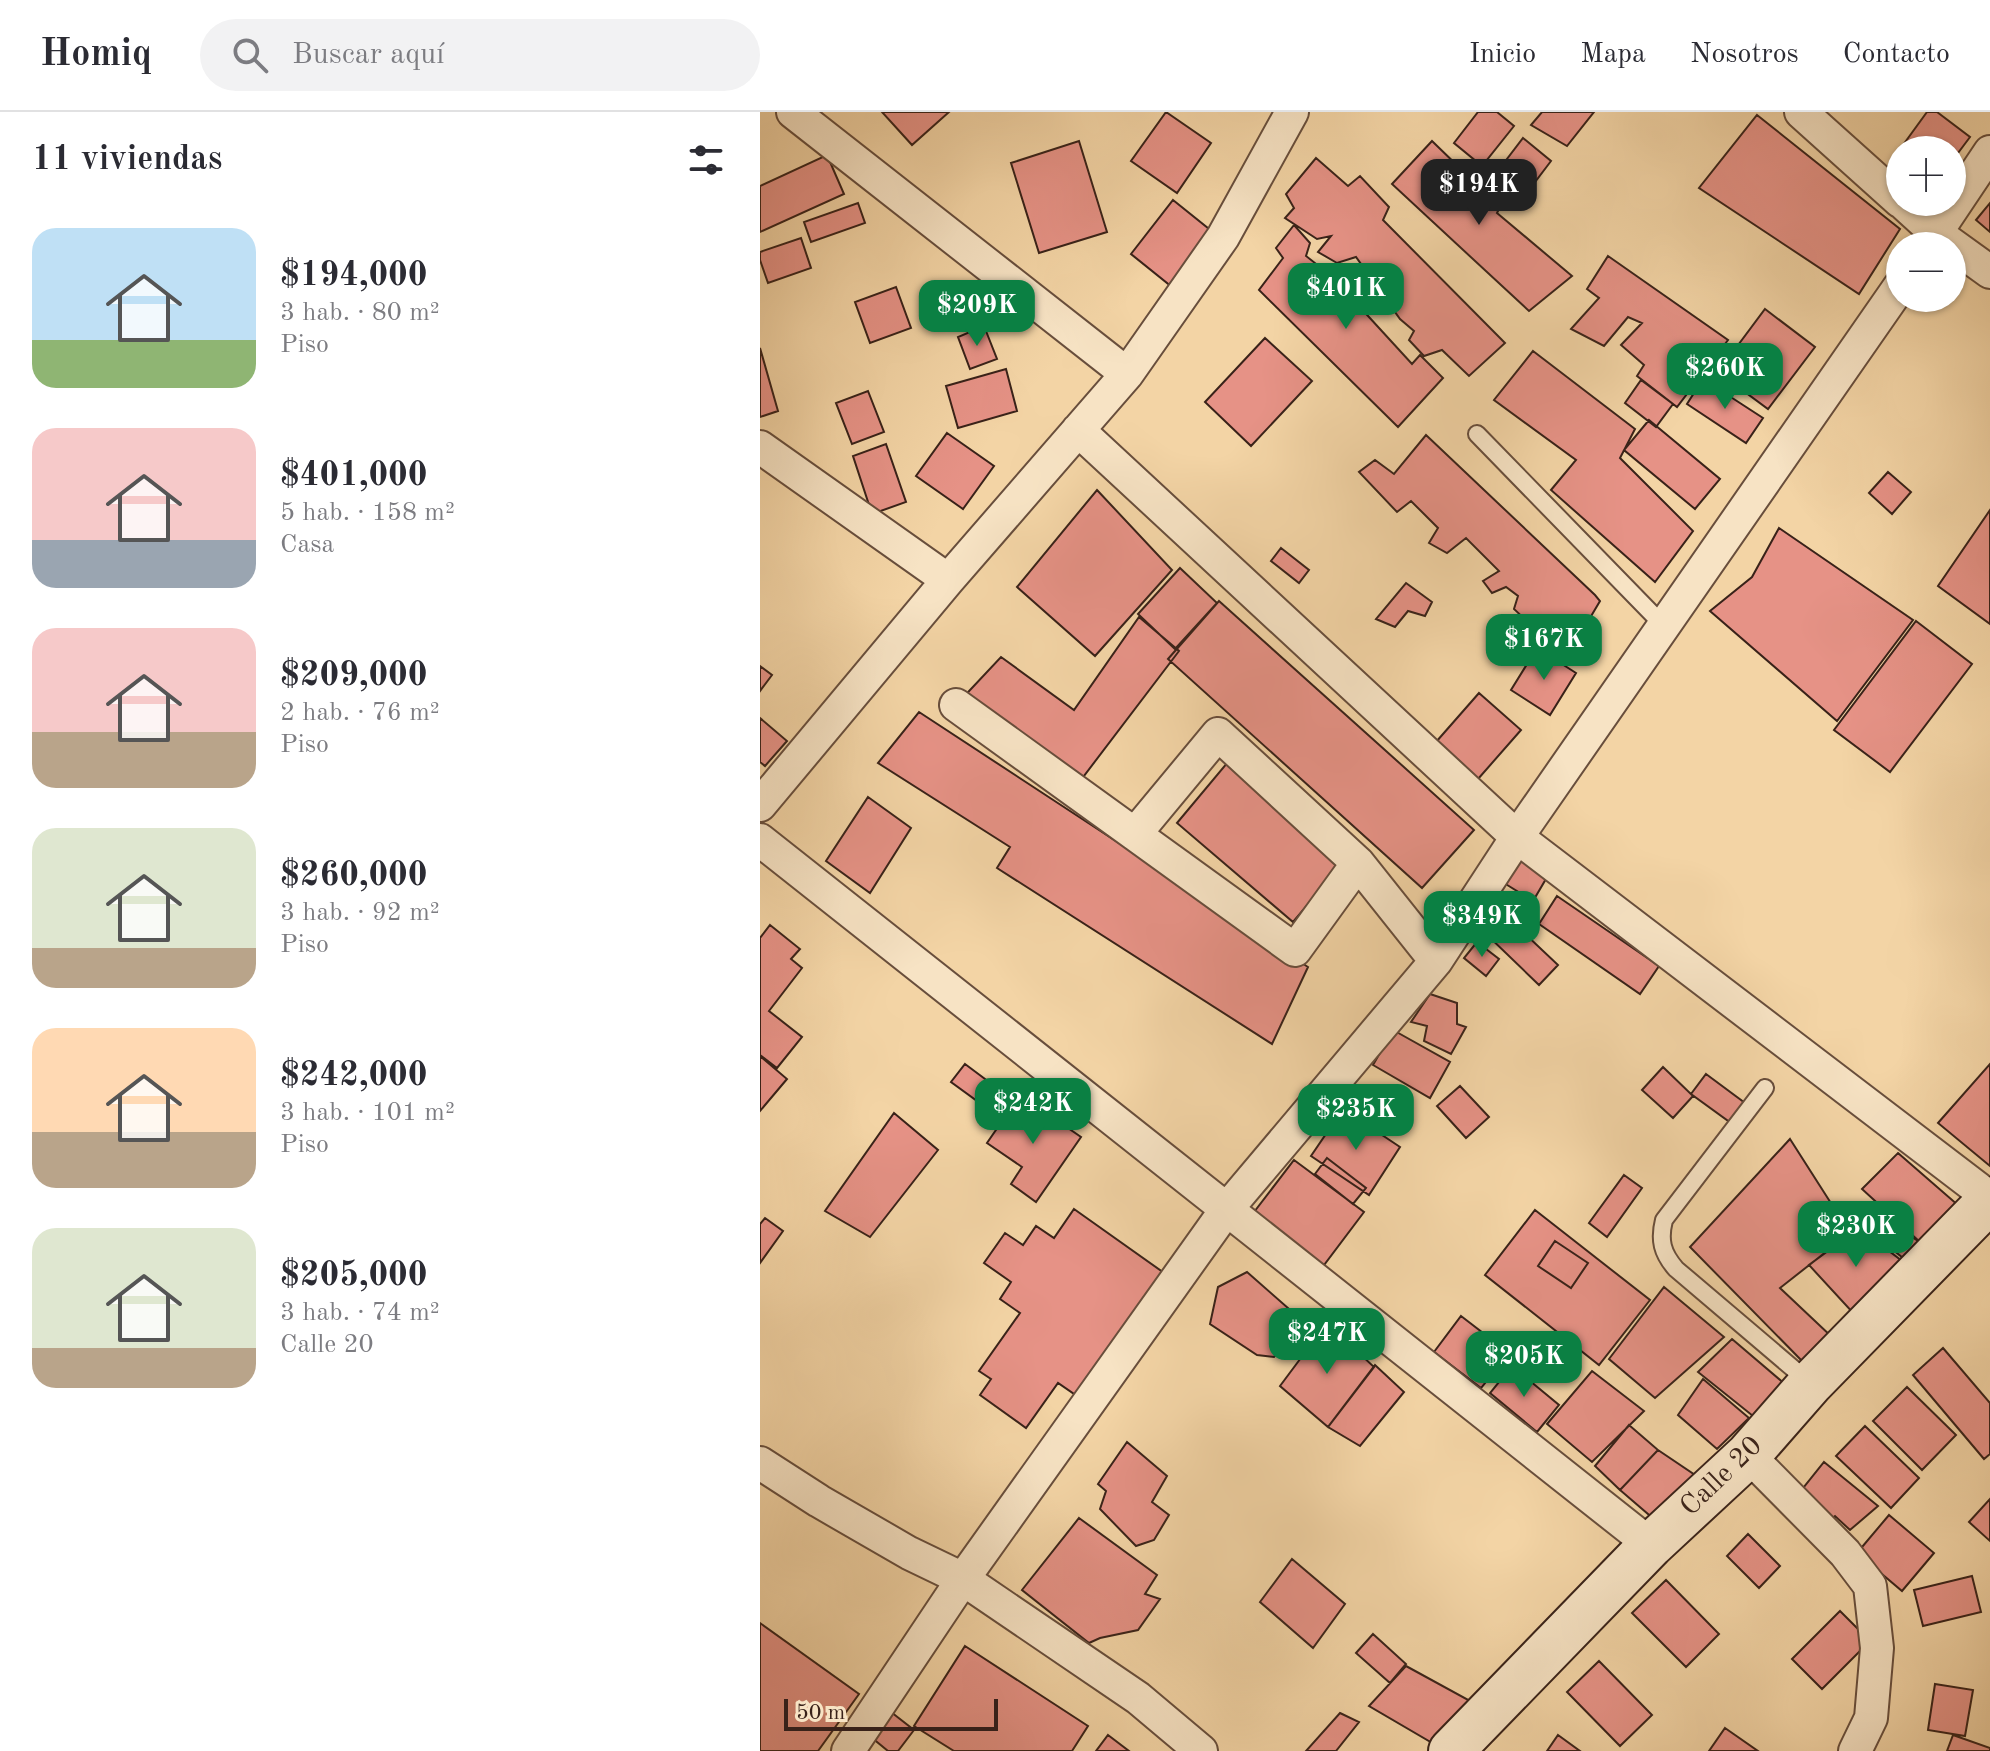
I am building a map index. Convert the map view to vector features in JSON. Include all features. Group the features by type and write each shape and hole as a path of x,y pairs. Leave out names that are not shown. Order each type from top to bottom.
{"main road":[{"name":"Calle 20","path":"1451,1751 1651,1545 1748,1455 1811,1383 1990,1199"}],"street":[{"path":"793,112 1127,374"},
{"path":"760,805 948,580 1127,374 1223,237 1292,112"},
{"path":"1801,112 1886,188"},
{"path":"1937,232 1990,152"},
{"path":"1913,216 1926,232"},
{"path":"1966,259 1990,272"},
{"path":"848,1751 963,1579 1226,1210 1436,961 1517,837 1886,306"},
{"path":"1078,430 1517,837 1990,1199"},
{"path":"760,447 948,580"},
{"path":"956,705 1295,950 1358,863"},
{"path":"1135,834 1218,734 1358,863 1436,961"},
{"path":"760,840 1651,1545"},
{"path":"1748,1455 1845,1553 1870,1586 1877,1648 1871,1718 1855,1751"},
{"path":"760,1463 909,1553 963,1579 1138,1698 1201,1751"}],"lane":[{"path":"1477,434 1664,626"},
{"path":"1765,1088 1664,1220 1661,1243 1668,1261 1676,1269 1811,1383"}],"building":[{"path":"882,112 949,112 912,145"},
{"path":"1166,112 1211,143 1177,193 1131,161"},
{"path":"1478,112 1497,112 1514,126 1482,166 1454,143"},
{"path":"1542,112 1594,112 1567,146 1531,125"},
{"path":"1927,112 1937,112 1970,137 1966,142 1966,136 1910,136"},
{"path":"1757,115 1900,229 1898,232 1886,232 1886,251 1859,294 1699,188"},
{"path":"1523,138 1551,161 1523,198 1494,176"},
{"path":"1079,141 1107,232 1039,253 1011,163"},
{"path":"1432,141 1500,207 1497,213 1572,276 1529,311 1392,184"},
{"path":"827,155 844,194 760,232 760,186"},
{"path":"1316,158 1348,186 1360,176 1389,207 1383,220 1505,343 1469,376 1442,350 1424,356 1409,340 1414,331 1400,319 1356,257 1337,263 1318,252 1331,236 1317,239 1285,218 1294,208 1286,194"},
{"path":"1173,200 1219,237 1177,291 1131,254"},
{"path":"858,203 865,223 811,242 804,222"},
{"path":"1990,203 1990,232 1976,220"},
{"path":"1294,225 1310,243 1306,256 1325,271 1334,268 1369,296 1358,305 1412,364 1420,355 1443,378 1398,427 1259,290 1283,258 1276,248"},
{"path":"801,238 811,268 768,283 760,252"},
{"path":"1608,256 1728,340 1677,407 1637,376 1644,365 1621,345 1642,323 1628,317 1604,346 1571,329 1599,298 1587,289"},
{"path":"896,287 911,328 870,343 855,302"},
{"path":"1765,309 1815,347 1768,409 1718,372"},
{"path":"984,326 997,359 970,369 958,337"},
{"path":"1265,338 1312,381 1251,446 1205,402"},
{"path":"760,348 778,411 760,417"},
{"path":"1533,351 1635,429 1620,458 1693,531 1655,582 1551,490 1576,460 1494,400"},
{"path":"1006,369 1017,411 958,428 946,386"},
{"path":"1703,379 1763,418 1746,443 1687,404"},
{"path":"1641,380 1673,404 1656,427 1625,403"},
{"path":"868,391 884,432 852,444 836,403"},
{"path":"1649,420 1720,479 1695,509 1624,450"},
{"path":"947,433 994,466 963,509 916,476"},
{"path":"1426,435 1595,595 1600,601 1587,623 1559,637 1539,621 1530,624 1514,609 1518,596 1506,587 1492,593 1483,581 1499,571 1466,538 1447,553 1429,543 1438,528 1411,501 1397,512 1359,472 1375,460 1394,474"},
{"path":"886,444 906,502 872,514 853,456"},
{"path":"1888,472 1911,492 1892,514 1869,493"},
{"path":"1097,490 1172,570 1095,656 1017,587"},
{"path":"1990,510 1990,624 1938,586"},
{"path":"1779,528 1913,620 1837,721 1710,611 1752,577"},
{"path":"1281,548 1309,570 1299,583 1271,561"},
{"path":"1180,568 1217,603 1175,649 1138,614"},
{"path":"1406,583 1432,602 1425,616 1408,611 1395,627 1376,619"},
{"path":"1219,601 1474,830 1422,888 1168,659"},
{"path":"1139,617 1179,651 1071,793 956,705 1001,657 1074,710"},
{"path":"1916,621 1972,664 1890,772 1834,730"},
{"path":"1537,648 1576,673 1550,715 1511,690"},
{"path":"760,666 772,675 760,691"},
{"path":"1479,693 1521,730 1478,779 1436,742"},
{"path":"919,712 1308,967 1272,1044 997,868 1010,847 878,763"},
{"path":"760,718 787,741 765,766 760,762"},
{"path":"1233,756 1349,856 1293,922 1177,823"},
{"path":"868,797 911,828 870,893 826,861"},
{"path":"1521,855 1550,872 1533,901 1504,883"},
{"path":"1557,896 1659,966 1640,994 1539,924"},
{"path":"1502,912 1558,965 1539,985 1484,932"},
{"path":"770,925 800,949 791,959 802,968 769,1011 802,1037 777,1068 760,1055 760,938"},
{"path":"1477,942 1499,959 1486,976 1464,958"},
{"path":"1430,994 1457,1003 1457,1024 1466,1027 1451,1054 1424,1041 1427,1026 1411,1022"},
{"path":"1393,1030 1450,1062 1430,1098 1373,1065"},
{"path":"760,1056 787,1079 760,1111"},
{"path":"965,1064 997,1088 984,1106 951,1082"},
{"path":"1990,1064 1990,1166 1938,1123"},
{"path":"1663,1067 1693,1096 1673,1118 1642,1090"},
{"path":"1706,1074 1745,1103 1731,1123 1691,1094"},
{"path":"1460,1086 1489,1117 1466,1138 1437,1106"},
{"path":"1020,1095 1081,1137 1036,1202 1011,1184 1022,1167 987,1143"},
{"path":"1343,1109 1400,1147 1369,1195 1311,1156"},
{"path":"894,1113 938,1150 870,1237 825,1211"},
{"path":"1790,1139 1850,1233 1780,1288 1833,1338 1805,1364 1690,1247"},
{"path":"1898,1153 1959,1206 1921,1243 1862,1189"},
{"path":"1327,1158 1366,1188 1353,1204 1315,1174"},
{"path":"1294,1160 1364,1212 1321,1269 1251,1216"},
{"path":"1624,1175 1642,1188 1607,1237 1589,1223"},
{"path":"1074,1209 1167,1275 1080,1398 1058,1383 1026,1428 980,1395 991,1379 979,1371 1020,1313 1000,1299 1011,1282 984,1263 1005,1233 1023,1245 1036,1226 1054,1238"},
{"path":"1535,1210 1650,1300 1599,1365 1485,1275"},
{"path":"765,1218 783,1231 760,1263 760,1224"},
{"path":"1883,1218 1921,1243 1908,1262 1871,1232"},
{"path":"1859,1228 1902,1261 1855,1315 1809,1265"},
{"path":"1555,1241 1588,1263 1571,1288 1538,1266"},
{"path":"1247,1272 1297,1316 1297,1330 1274,1357 1257,1355 1210,1324 1218,1287"},
{"path":"1664,1287 1724,1337 1655,1398 1609,1359"},
{"path":"1461,1316 1509,1353 1481,1388 1434,1352"},
{"path":"1327,1323 1374,1367 1328,1427 1280,1386"},
{"path":"1732,1339 1786,1385 1753,1416 1698,1372"},
{"path":"1943,1348 1990,1403 1990,1454 1984,1459 1913,1375"},
{"path":"1375,1365 1404,1392 1360,1446 1328,1427"},
{"path":"1512,1366 1559,1405 1537,1432 1490,1393"},
{"path":"1592,1371 1644,1411 1592,1462 1547,1424"},
{"path":"1703,1379 1749,1418 1717,1449 1678,1415"},
{"path":"1907,1387 1956,1435 1922,1470 1873,1421"},
{"path":"1629,1425 1658,1450 1620,1490 1595,1466"},
{"path":"1865,1426 1919,1478 1891,1508 1836,1456"},
{"path":"1127,1442 1167,1476 1152,1502 1169,1515 1154,1540 1136,1546 1100,1509 1106,1491 1098,1484"},
{"path":"1658,1450 1695,1475 1655,1520 1620,1490"},
{"path":"1824,1462 1878,1506 1850,1530 1835,1516 1826,1524 1796,1497"},
{"path":"1990,1499 1990,1541 1969,1522"},
{"path":"1889,1515 1934,1553 1902,1591 1857,1553"},
{"path":"1079,1518 1157,1575 1145,1594 1160,1599 1138,1630 1089,1643 1022,1590"},
{"path":"1748,1534 1780,1566 1759,1588 1727,1556"},
{"path":"1292,1559 1345,1604 1313,1648 1260,1602"},
{"path":"1972,1576 1981,1612 1923,1626 1914,1590"},
{"path":"1666,1580 1719,1634 1686,1667 1632,1613"},
{"path":"1840,1611 1870,1641 1822,1689 1792,1659"},
{"path":"760,1623 859,1694 818,1751 760,1751"},
{"path":"1373,1634 1406,1664 1390,1683 1356,1653"},
{"path":"965,1646 1088,1726 1072,1751 954,1751 914,1726"},
{"path":"1599,1661 1652,1715 1620,1746 1567,1692"},
{"path":"1406,1666 1472,1702 1434,1744 1369,1706"},
{"path":"1935,1684 1973,1690 1965,1736 1928,1730"},
{"path":"891,1712 914,1730 898,1751 888,1751 871,1737"},
{"path":"1340,1713 1359,1722 1336,1751 1306,1751"},
{"path":"1725,1728 1758,1751 1709,1751"},
{"path":"1108,1735 1129,1751 1096,1751"},
{"path":"1558,1735 1580,1751 1547,1751"},
{"path":"1953,1735 1990,1748 1990,1751 1947,1751"}]}
